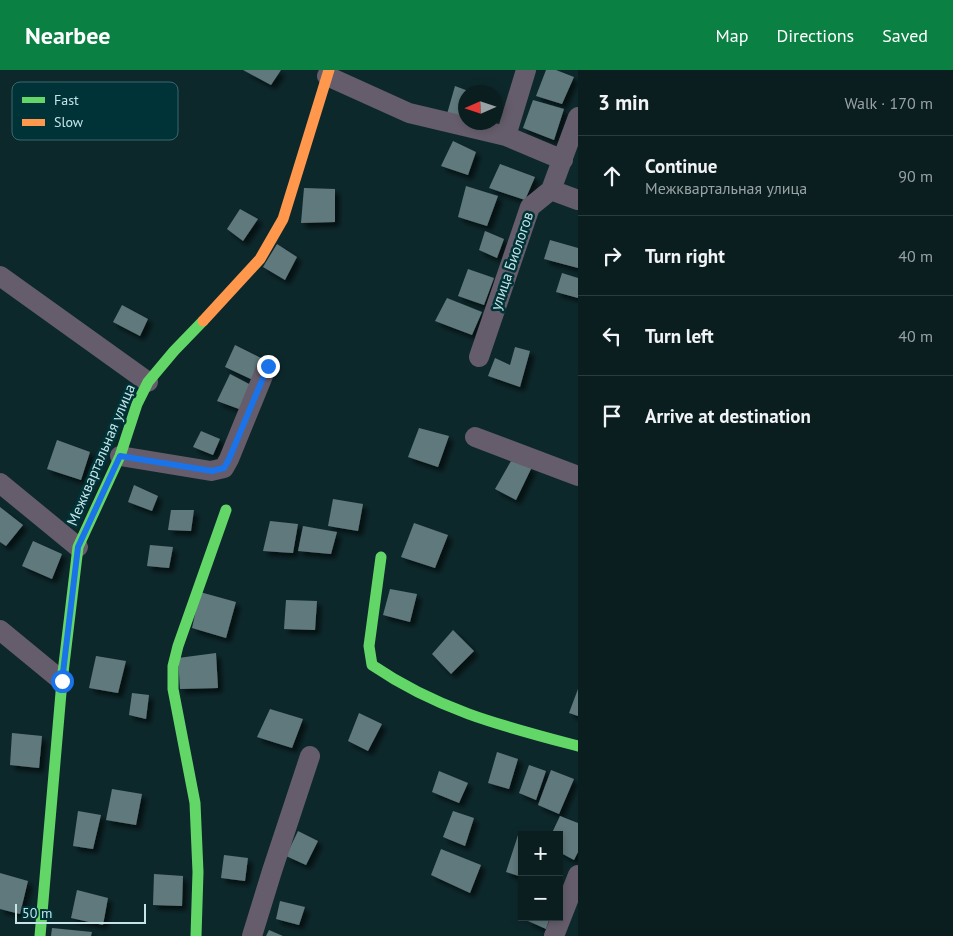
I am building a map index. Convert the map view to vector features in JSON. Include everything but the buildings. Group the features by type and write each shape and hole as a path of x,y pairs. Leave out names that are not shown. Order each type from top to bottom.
{"street":[{"path":"506,136 526,70"},
{"path":"328,73 409,112 506,136 563,160"},
{"name":"Межквартальная улица","path":"40,936 62,681 78,547 120,456 137,404 148,382 174,351 260,259 283,219 328,73"},
{"name":"улица Биологов","path":"479,357 530,207 551,190 578,117"},
{"path":"551,190 578,200"},
{"path":"0,276 148,382"},
{"path":"120,456 212,471 224,468 268,366"},
{"path":"475,437 578,476"},
{"path":"0,483 78,547"},
{"path":"196,936 198,872 195,803 173,689 173,666 178,646 226,510"},
{"path":"381,556 369,646 372,665 386,676 447,707 478,719 578,746"},
{"path":"0,630 62,681"},
{"path":"252,936 310,756"},
{"path":"554,936 575,888"}],"traffic: fast":[{"path":"40,936 62,681 78,547 120,456 137,404 148,382 203,321"},
{"path":"196,936 198,872 195,803 173,689 173,666 178,646 226,510"},
{"path":"381,557 369,646 372,665 421,694 471,715 578,746"}],"traffic: slow":[{"path":"203,321 260,259 283,219 329,70"}],"route":[{"path":"62,681 78,547 120,456 212,471 224,468 268,366"}]}
